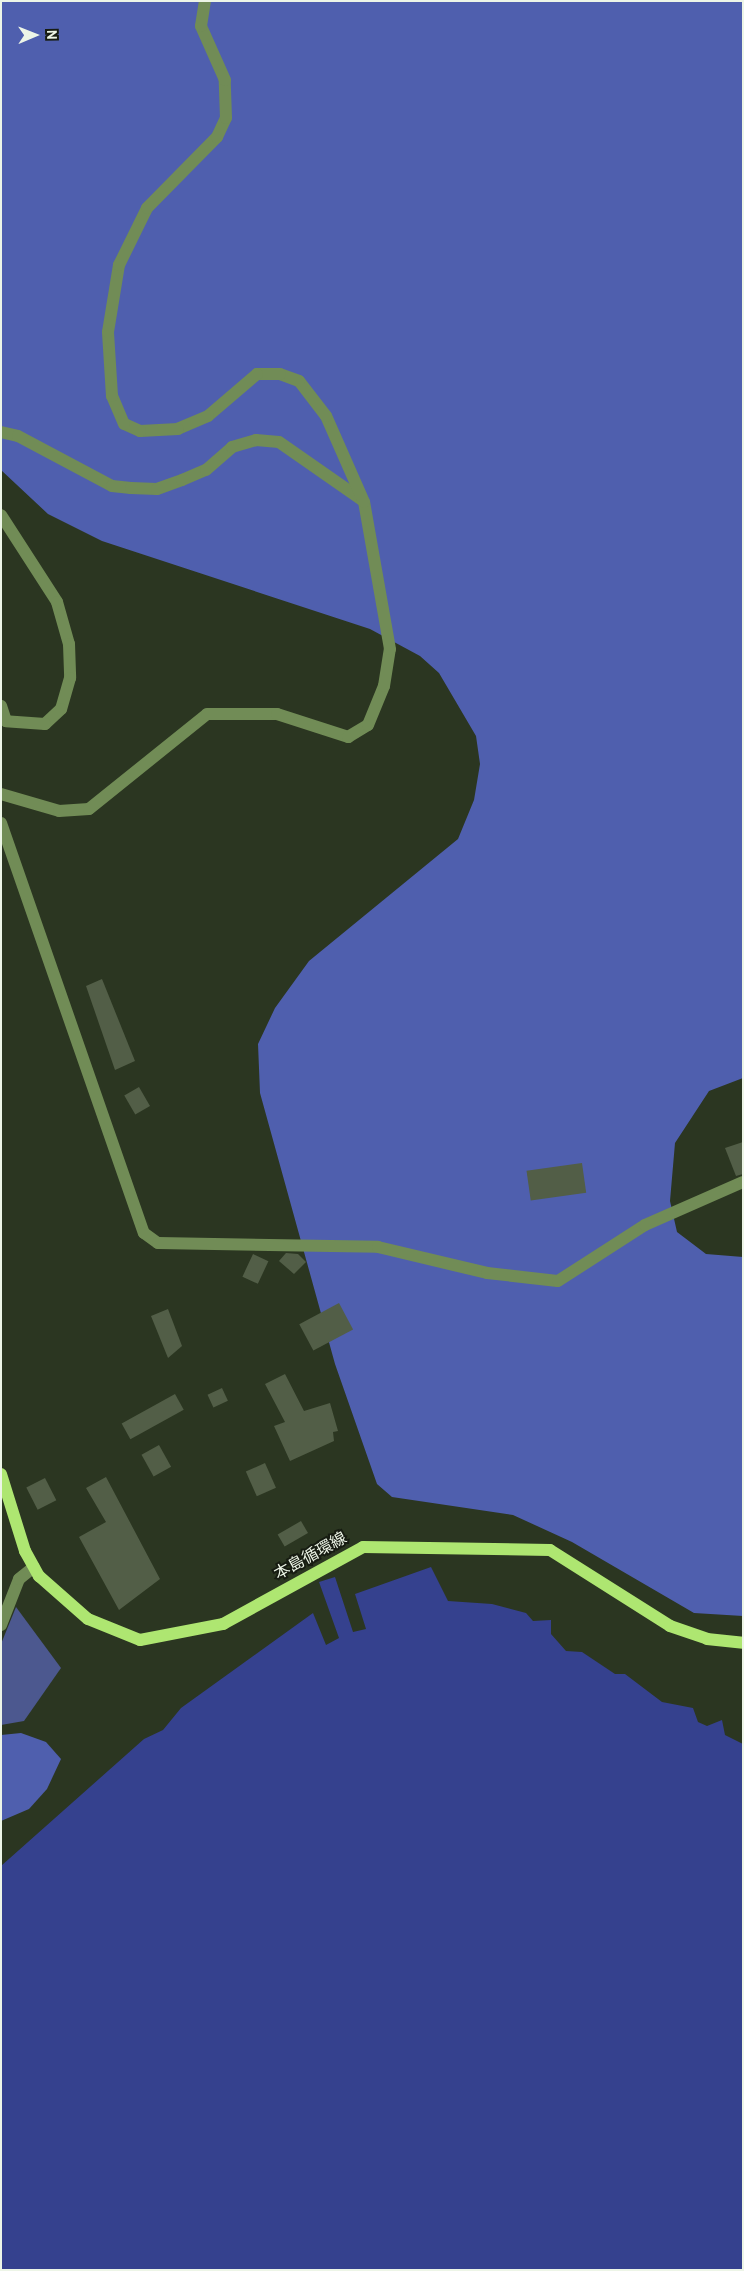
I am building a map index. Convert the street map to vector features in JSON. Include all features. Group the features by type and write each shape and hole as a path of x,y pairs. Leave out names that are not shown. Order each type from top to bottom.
{"main road":[{"name":"本島循環線","path":"1,1474 34,1567 58,1597 88,1619 140,1640 223,1624 363,1547 550,1550 670,1626 707,1640 743,1643"}],"street":[{"path":"1,794 59,811 89,809 207,714 277,714 348,736 368,725 384,686 390,649 364,502 326,416 299,381 280,374 257,374 208,416 178,429 140,431 124,424 112,396 108,332 119,265 147,208 217,137 226,118 225,80 201,26 205,1"},
{"path":"1,432 18,436 112,486 157,489 206,470 232,446 256,440 278,442 364,502"},
{"path":"1,515 57,602 69,644 70,678 60,709 45,724 6,721 1,706"},
{"path":"1,823 144,1233 158,1243 378,1247 487,1273 558,1281 645,1224 743,1182"},
{"path":"1,1625 19,1579 34,1567"}],"shaded area":[{"path":"1,1 743,1 743,1078 709,1091 675,1143 670,1201 677,1232 706,1254 743,1257 743,1616 694,1613 572,1542 513,1515 392,1497 377,1484 335,1364 260,1093 258,1044 275,1008 309,961 458,839 474,800 480,764 476,736 439,673 420,656 370,629 102,541 48,514 1,470"},
{"path":"431,1567 448,1601 492,1604 526,1613 533,1621 551,1620 551,1634 566,1651 582,1652 615,1674 625,1674 662,1702 693,1708 698,1722 707,1726 722,1720 725,1735 743,1744 743,2270 1,2270 1,1866 144,1739 163,1730 181,1708 313,1613 326,1645 339,1638 319,1582 335,1577 353,1632 366,1629 355,1594"},
{"path":"16,1607 61,1668 24,1721 1,1725 1,1644"},
{"path":"21,1733 46,1742 61,1759 47,1789 29,1809 1,1821 1,1735"}],"building":[{"path":"102,979 135,1061 115,1070 86,986"},
{"path":"139,1087 150,1106 135,1115 124,1096"},
{"path":"743,1142 743,1174 736,1176 725,1148"},
{"path":"582,1163 586,1193 531,1201 527,1171"},
{"path":"286,1253 298,1254 306,1262 294,1274 279,1261"},
{"path":"253,1254 268,1261 258,1284 242,1277"},
{"path":"339,1303 353,1329 313,1351 299,1324"},
{"path":"168,1309 182,1346 168,1358 151,1316"},
{"path":"285,1374 304,1411 330,1403 338,1431 333,1432 334,1441 290,1461 274,1426 285,1422 265,1384"},
{"path":"222,1388 228,1401 213,1407 207,1395"},
{"path":"175,1394 184,1410 130,1439 122,1424"},
{"path":"159,1445 171,1467 154,1477 142,1455"},
{"path":"265,1463 276,1488 257,1496 246,1472"},
{"path":"106,1477 160,1579 119,1610 79,1537 106,1522 86,1488"},
{"path":"45,1478 56,1500 38,1510 26,1488"},
{"path":"301,1521 308,1533 285,1547 278,1535"}]}
